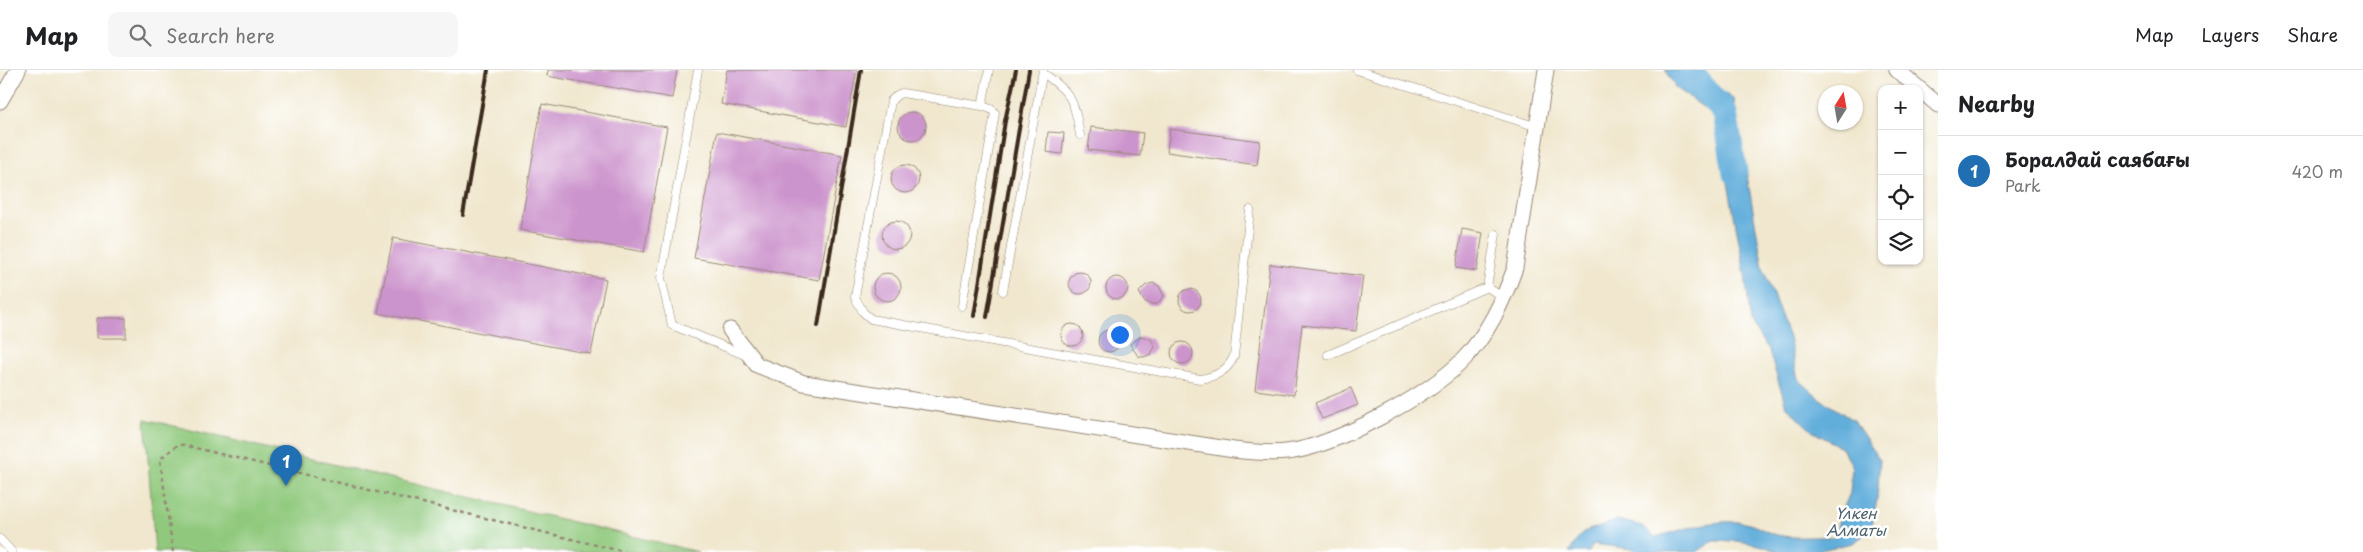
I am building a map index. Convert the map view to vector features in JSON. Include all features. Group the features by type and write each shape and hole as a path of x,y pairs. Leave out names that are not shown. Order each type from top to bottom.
{"street":[{"path":"0,101 18,70"},
{"path":"730,330 757,365 804,383 1234,450 1260,453 1288,452 1321,444 1411,400 1441,380 1464,359 1486,330 1504,298 1517,259 1546,70"},
{"path":"1897,70 1938,105"}],"lane":[{"path":"698,70 661,278 672,325 751,357"},
{"path":"982,106 988,70"},
{"path":"1357,70 1538,127"},
{"path":"1043,72 1065,91 1074,104 1080,135"},
{"path":"1003,291 1043,72"},
{"path":"962,306 995,113 991,108 982,106 902,93 891,101 855,297 858,304 872,319 1200,379 1208,378 1223,371 1230,364 1234,356 1250,210"},
{"path":"1487,287 1496,234"},
{"path":"1487,287 1504,298"},
{"path":"1328,355 1487,287"},
{"path":"0,539 12,552"}],"path":[{"path":"173,552 160,459 179,444 625,552"}],"green space":[{"path":"145,419 698,552 155,552"}],"water":[{"name":"Үлкен Алматы","path":"1665,70 1693,70 1734,100 1763,268 1789,338 1798,379 1822,400 1854,421 1880,460 1877,500 1871,530 1853,543 1812,552 1781,552 1737,541 1713,541 1697,552 1638,552 1633,549 1593,544 1589,552 1569,552 1583,532 1618,520 1642,526 1655,537 1696,526 1738,522 1749,524 1772,534 1784,536 1835,537 1839,518 1850,493 1852,465 1842,448 1812,431 1786,406 1769,351 1751,324 1745,274 1726,172 1730,137 1722,121 1675,87"}],"building":[{"path":"548,70 677,70 672,98 547,76"},
{"path":"727,70 857,70 846,127 721,104"},
{"path":"542,104 667,127 644,252 520,230"},
{"path":"912,112 922,116 926,126 922,136 912,140 902,136 898,126 902,116"},
{"path":"1091,127 1143,133 1140,156 1088,150"},
{"path":"1170,129 1260,141 1257,165 1167,152"},
{"path":"717,132 842,155 819,280 694,258"},
{"path":"1048,132 1064,133 1062,154 1046,152"},
{"path":"905,165 915,169 919,179 915,189 905,193 895,189 891,179 895,169"},
{"path":"896,221 906,225 910,235 906,245 896,249 886,245 882,235 886,225"},
{"path":"1462,229 1483,233 1477,271 1456,268"},
{"path":"393,238 606,279 591,354 378,313"},
{"path":"1270,264 1363,276 1356,331 1302,325 1294,395 1255,390"},
{"path":"1080,272 1088,275 1091,283 1088,291 1080,294 1072,291 1069,283 1072,275"},
{"path":"887,273 897,277 901,287 897,297 887,301 877,297 873,287 877,277"},
{"path":"1117,277 1125,280 1128,288 1125,296 1117,299 1109,296 1106,288 1109,280"},
{"path":"1153,283 1159,286 1164,296 1157,304 1150,304 1144,301 1139,292 1146,285"},
{"path":"1190,289 1198,292 1201,300 1198,308 1190,311 1182,308 1179,300 1182,292"},
{"path":"97,318 126,318 126,338 97,338"},
{"path":"1072,324 1080,327 1083,335 1080,343 1072,346 1064,343 1061,335 1064,327"},
{"path":"1109,330 1117,333 1120,341 1117,349 1109,352 1101,349 1098,341 1101,333"},
{"path":"1141,336 1151,339 1155,347 1151,354 1144,357 1138,356 1130,344"},
{"path":"1182,342 1190,345 1193,353 1190,361 1182,364 1174,361 1171,353 1174,345"},
{"path":"1351,388 1358,405 1322,419 1315,403"}],"waterway":[{"name":"Үлкен Алматы","path":"1688,70 1725,113 1735,172"}],"railway":[{"path":"463,215 488,70"},
{"path":"818,326 861,70"},
{"path":"974,316 1005,121 1016,70"},
{"path":"987,317 1029,70"}],"place":[{"name":"Боралдай саябағы","path":"286,486"}]}
